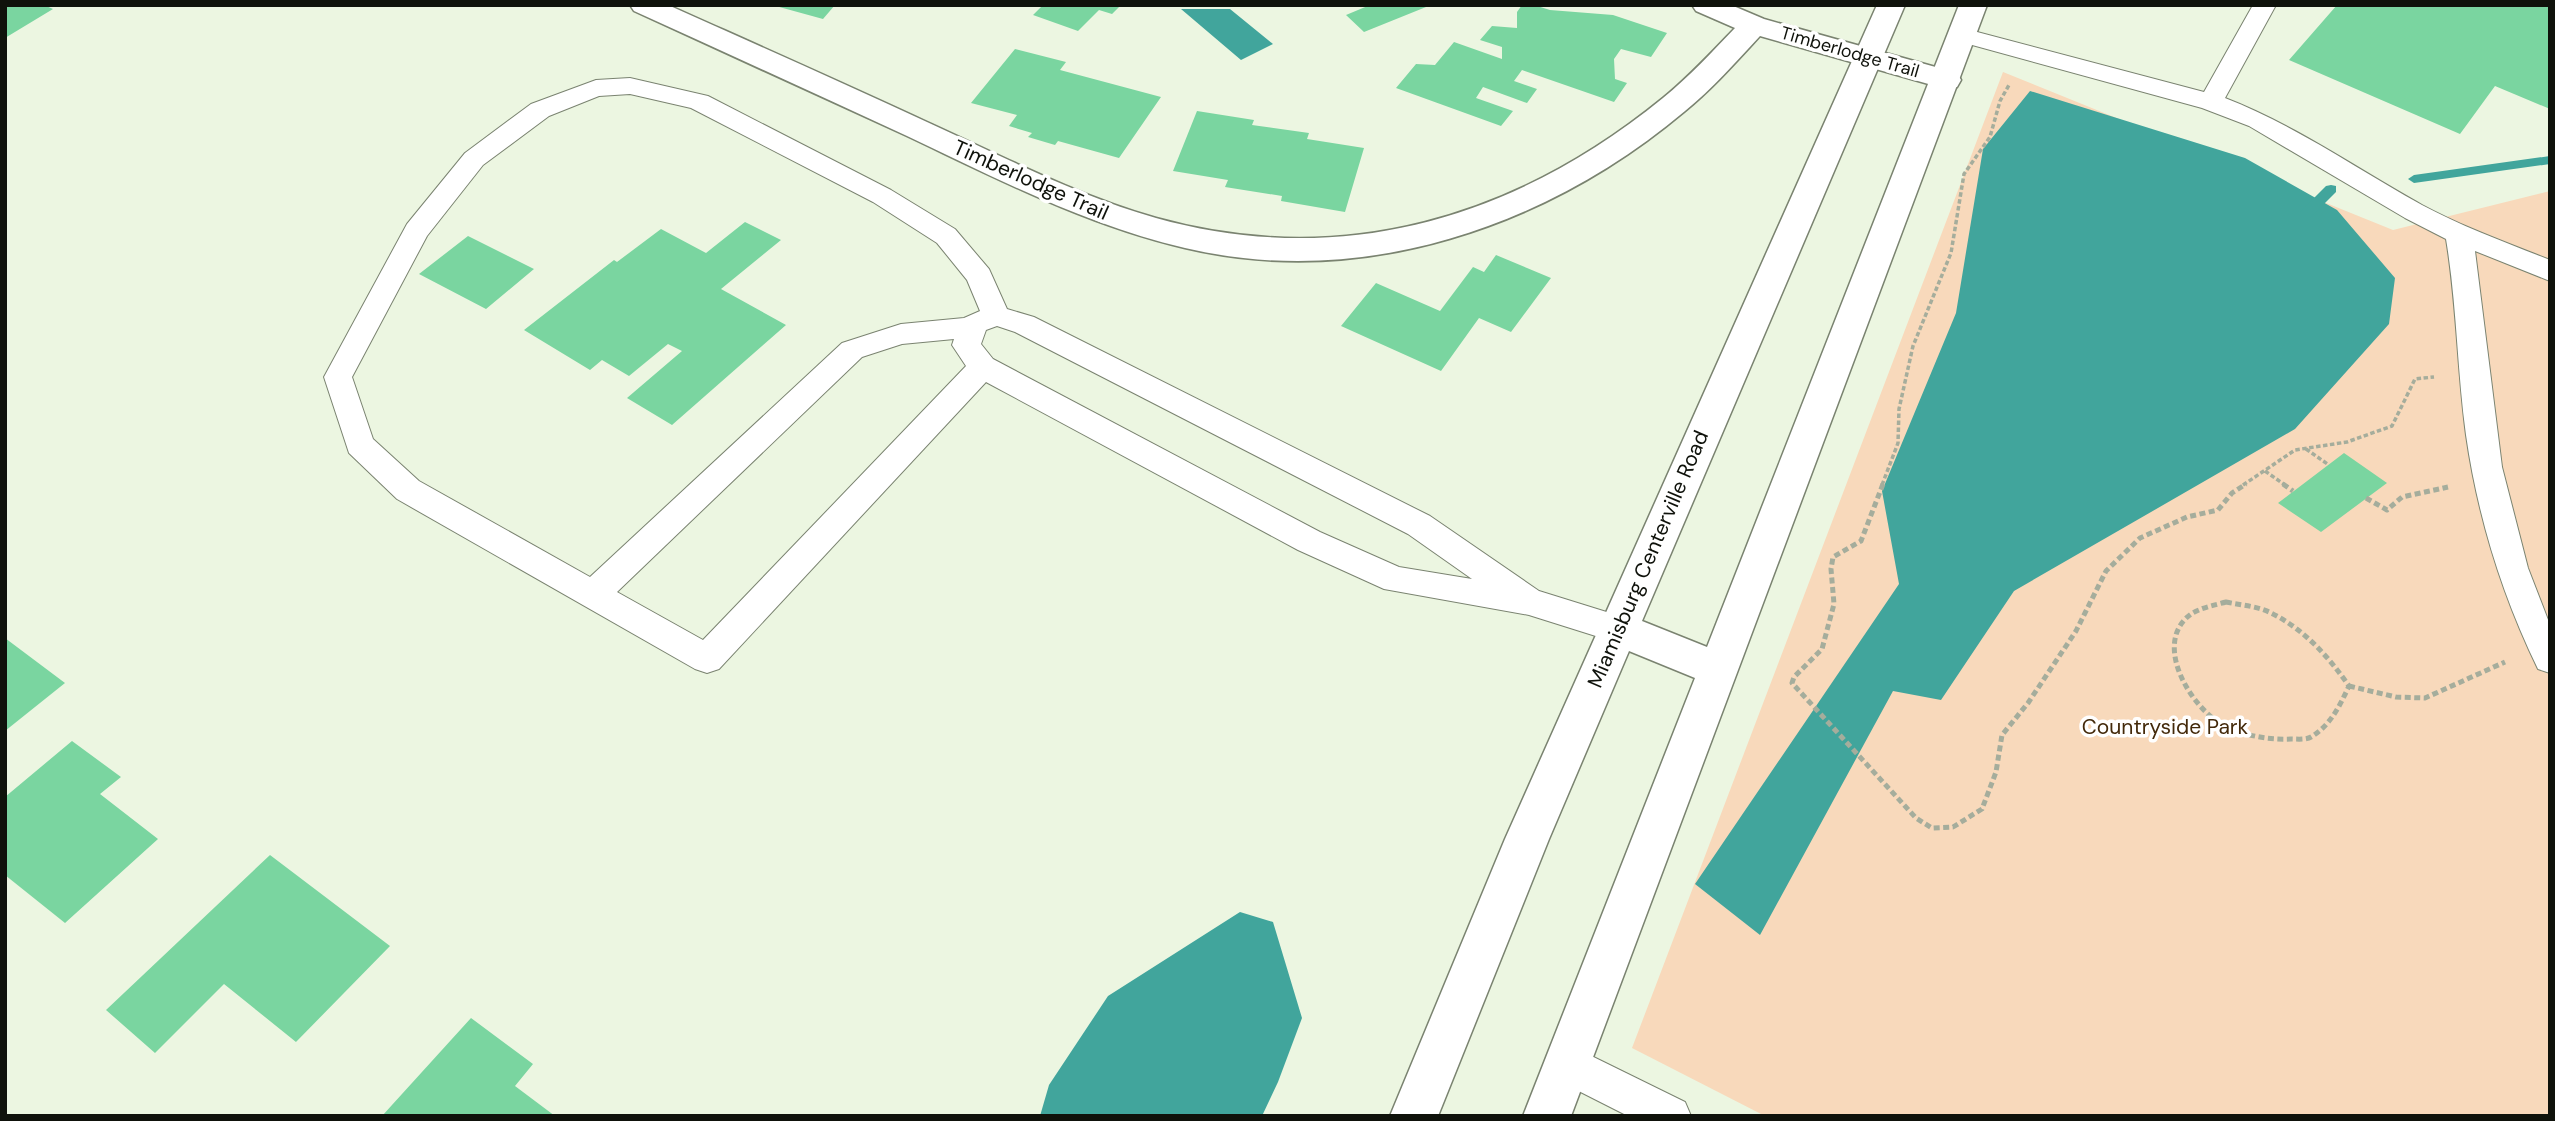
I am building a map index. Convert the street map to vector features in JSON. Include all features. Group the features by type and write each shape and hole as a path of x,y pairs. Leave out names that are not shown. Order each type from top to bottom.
{"main road":[{"name":"Timberlodge Trail","path":"644,5 789,69 1063,198 1124,220 1189,237 1267,248 1319,249 1402,241 1475,218 1540,191 1607,154 1662,114 1708,74 1754,25"},
{"name":"Timberlodge Trail","path":"1706,5 1754,25 1945,80"},
{"name":"Miamisburg Centerville Road","path":"1414,1116 1527,839 1891,5"},
{"path":"1547,1116 1968,20"},
{"path":"1618,629 1718,669"}],"lane":[{"path":"2211,102 2263,9 2233,5"},
{"path":"1968,20 2258,120 2414,212 2458,234 2550,271"},
{"path":"983,367 707,659 408,490 360,445 338,377 416,231 474,159 540,110 596,88 630,86 699,102 881,196 946,236 979,276 984,322 966,345 983,367 1309,541 1395,580 1529,601 1618,629"},
{"path":"2458,234 2468,280 2475,387 2493,492 2511,569 2547,655"},
{"path":"592,595 852,350 901,334 984,322 1024,324 1359,493 1419,525 1529,601"},
{"path":"1567,1064 1671,1116"}],"path":[{"path":"2019,79 2010,83 2000,102 1990,137 1964,174 1951,253 1913,346 1899,409 1898,443 1861,541 1833,556 1830,569 1834,604 1822,649 1794,677 1792,683 1916,818 1932,828 1953,827 1982,809 1996,772 2002,735 2028,703 2076,631 2106,571 2140,538 2187,517 2218,510 2232,493 2295,450 2347,442 2392,426 2415,379 2440,376 2475,387"},
{"path":"2305,449 2329,465"},
{"path":"2266,471 2293,491"},
{"path":"2367,498 2387,510 2402,497 2424,491 2464,485 2493,492"},
{"path":"2349,686 2335,716 2310,738 2270,740 2226,727 2198,703 2179,675 2172,643 2181,624 2192,612 2226,602 2267,611 2300,631 2332,662 2349,686 2376,694 2427,698 2492,666 2547,655"}],"green space":[{"name":"Countryside Park","path":"2003,72 2393,230 2550,191 2550,1116 1765,1116 1632,1048"}],"water":[{"path":"1181,9 1230,9 1273,44 1241,60"},
{"path":"2030,91 2245,158 2337,210 2395,278 2389,324 2295,429 2014,591 1941,700 1893,691 1760,935 1695,884 1899,584 1882,491 1956,313 1983,149"},
{"path":"1240,912 1273,922 1302,1018 1262,1116 1040,1116 1049,1085 1108,996"}],"building":[{"path":"5,5 44,5 53,9 5,38"},
{"path":"772,5 835,5 823,19"},
{"path":"1043,5 1121,5 1112,14 1099,10 1078,31 1033,15"},
{"path":"1370,5 1431,5 1364,32 1346,15"},
{"path":"1522,5 1613,15 1667,33 1651,57 1621,49 1614,59 1615,79 1627,83 1614,102 1522,70 1514,81 1537,89 1527,103 1483,87 1476,98 1513,111 1501,126 1396,88 1416,64 1435,65 1454,42 1502,59 1502,47 1480,40 1492,26 1517,28 1517,12"},
{"path":"2337,5 2550,5 2550,109 2495,86 2460,134 2289,60"},
{"path":"1015,49 1066,62 1060,70 1161,97 1119,158 1058,141 1055,145 1028,137 1032,133 1009,126 1017,115 971,103"},
{"path":"1197,111 1254,120 1252,125 1309,133 1307,139 1364,148 1345,212 1281,201 1282,196 1225,187 1228,180 1173,171"},
{"path":"745,222 781,240 721,289 786,325 672,425 627,398 682,351 668,344 629,376 602,360 590,370 524,330 614,260 617,262 661,229 706,253"},
{"path":"468,236 534,269 486,309 419,274"},
{"path":"1496,255 1551,278 1511,332 1479,318 1441,371 1341,326 1376,283 1440,311 1473,267 1484,272"},
{"path":"2344,453 2387,483 2321,532 2278,503"},
{"path":"5,638 65,683 5,731"},
{"path":"72,741 121,777 100,794 158,839 65,923 5,875 5,797"},
{"path":"270,855 390,946 296,1042 224,984 155,1053 106,1010"},
{"path":"471,1018 533,1064 515,1086 555,1116 382,1116"}],"waterway":[{"path":"2414,179 2550,160"},
{"path":"2305,215 2331,189"}]}
